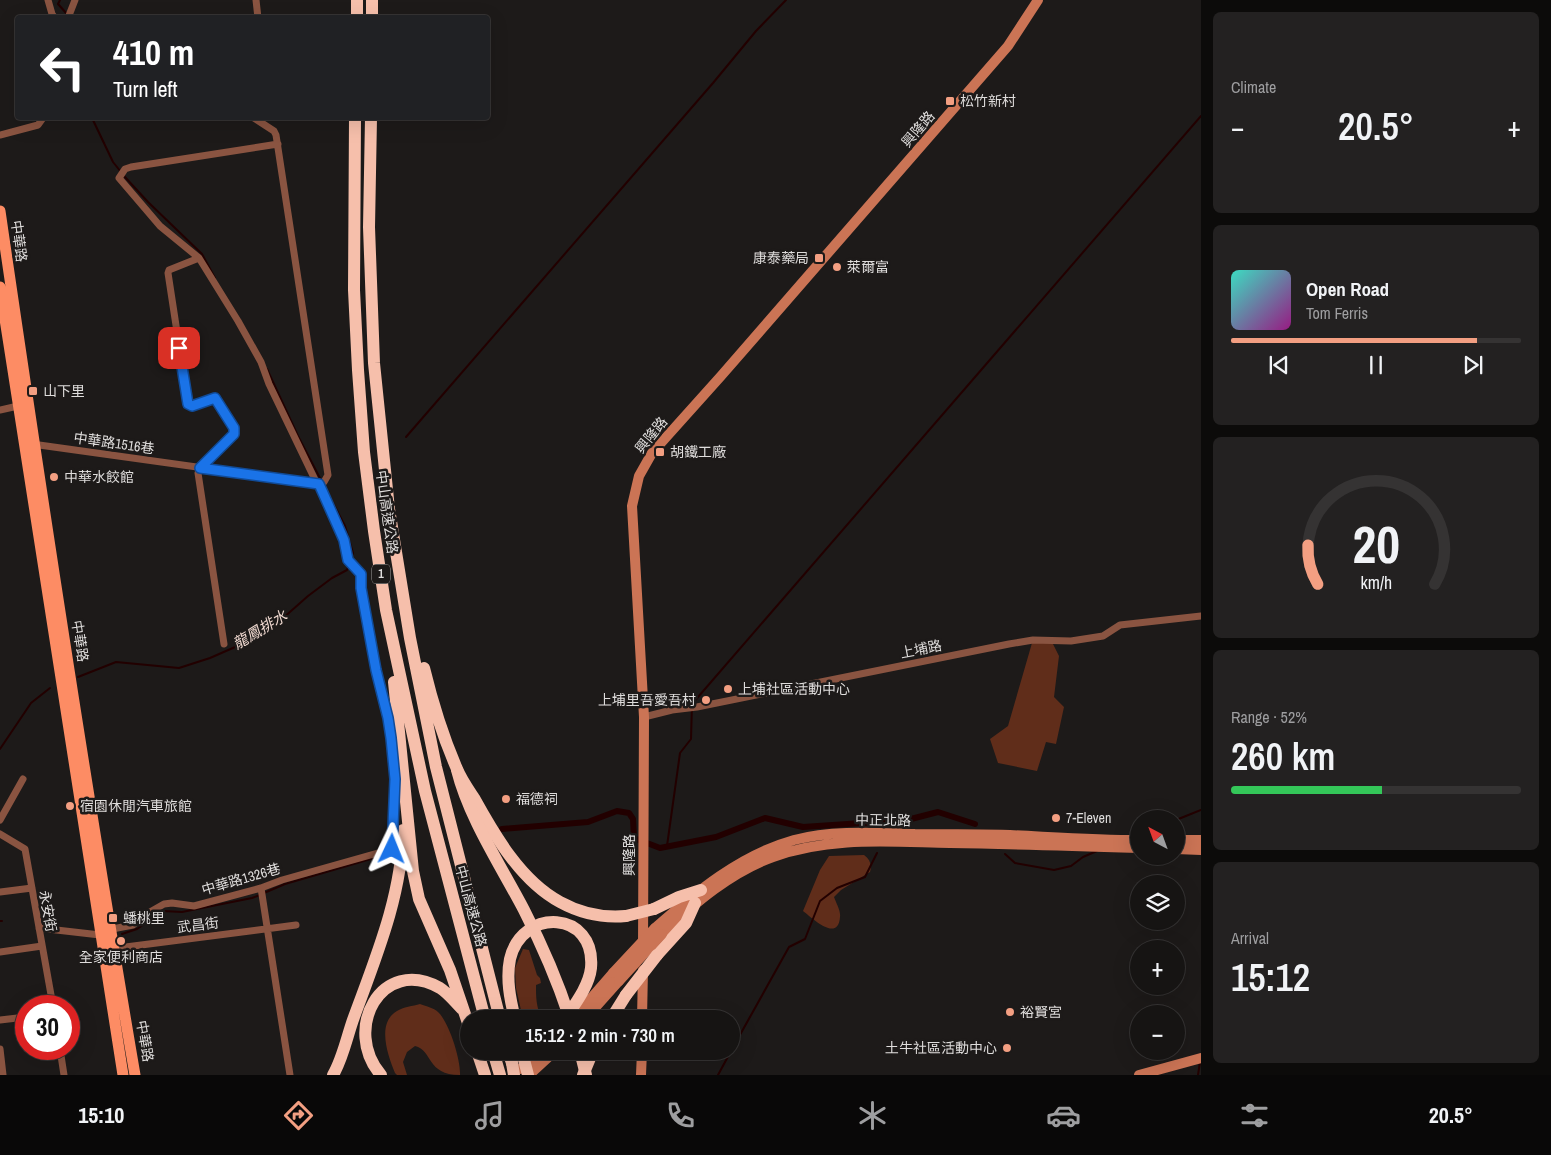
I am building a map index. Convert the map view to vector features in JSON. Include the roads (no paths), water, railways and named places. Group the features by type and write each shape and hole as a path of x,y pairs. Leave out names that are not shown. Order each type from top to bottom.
{"highway":[{"path":"357,0 357,15"},
{"path":"372,0 372,15"},
{"name":"中山高速公路","path":"355,120 354,290 358,370 364,452 386,610 425,791 483,1010"},
{"name":"中山高速公路","path":"371,120 369,227 374,363 386,490 407,616 436,767 498,1010"},
{"path":"386,610 388,649 396,699 413,872 419,899 450,970 464,1010"},
{"path":"407,616 414,625 424,670 461,784 494,855 525,911 568,1010"},
{"path":"333,1075 373,967 393,902 403,844 403,762"},
{"path":"457,770 508,852 547,894 561,903 591,913 607,916 626,916 654,909 702,890"},
{"path":"617,1010 657,955 686,923 695,903"},
{"path":"513,1010 508,979 513,949 520,938 533,927 542,923 556,921 570,925 580,932 585,938 590,953 591,970 581,995 571,1010"},
{"path":"381,1075 374,1067 365,1041 367,1013 381,992 402,981 415,980 442,989 463,1010"},
{"path":"480,1060 485,1075"},
{"path":"524,1060 528,1075"},
{"path":"582,1060 584,1075"},
{"path":"584,1075 590,1060"}],"main road":[{"name":"興隆路","path":"642,1010 644,717 632,506 639,476 647,460 1008,46 1038,0"},
{"name":"中華路","path":"0,211 23,406"},
{"name":"中華路","path":"0,286 23,406 103,932 135,1075"},
{"name":"中正北路","path":"658,931 702,890 732,868 761,852 794,840 847,833 999,835 1130,840"},
{"path":"1185,840 1201,840"},
{"name":"中正北路","path":"658,931 736,875 771,857 802,848 830,843 878,842 1130,848"},
{"path":"1185,849 1201,850"},
{"path":"581,1010 616,977 658,931"},
{"name":"中華路","path":"108,949 123,1075"},
{"path":"592,1010 616,977"},
{"path":"1139,1075 1201,1058"},
{"path":"511,1066 524,1060"},
{"path":"528,1075 545,1060"},
{"path":"641,1075 642,1060"}],"street":[{"path":"48,0 53,15"},
{"path":"70,14 75,0"},
{"path":"256,0 258,15"},
{"path":"0,135 38,125 42,120"},
{"path":"257,120 274,131 278,144 328,475 324,482 319,484 268,384 261,362 199,258 160,226 119,178 122,173 131,167 278,144"},
{"path":"199,258 169,270 168,273 188,404 192,406 215,398 234,431 234,434 200,468 198,473 224,644"},
{"path":"0,410 23,406"},
{"name":"中華路1516巷","path":"29,444 319,484"},
{"name":"中華路1326巷","path":"103,932 133,925 164,904 172,903 194,906 261,890 292,877 392,849 395,779 391,738 361,588 361,574 348,560 344,540 319,484"},
{"name":"上埔路","path":"644,717 1009,644 1033,640 1079,640 1103,636 1114,627 1120,625 1201,616"},
{"path":"0,820 23,779"},
{"name":"永安街","path":"0,834 25,849 51,995"},
{"path":"0,892 32,888"},
{"path":"261,890 290,1075"},
{"name":"武昌街","path":"108,949 296,925"},
{"path":"39,928 103,932"},
{"path":"0,952 42,946"},
{"path":"0,1020 15,1018"},
{"path":"0,1049 4,1075"},
{"path":"62,1060 64,1075"}],"waterway":[{"path":"60,0 58,4 67,14"},
{"path":"406,437 756,31 786,0"},
{"path":"667,846 680,753 691,739 692,704 1201,116"},
{"path":"93,120 113,162 121,172"},
{"path":"124,176 202,254 215,278"},
{"path":"267,369 298,436 345,526 353,553 350,559"},
{"name":"龍鳳排水","path":"78,677 116,662 179,668 210,658 242,644 282,619 308,596 332,578 347,570 349,564"},
{"name":"龍鳳排水","path":"0,749 31,703 50,688"},
{"path":"1185,816 1201,810"},
{"path":"502,829 588,822 617,811 629,813 633,819 634,838 660,848 716,837 765,818 803,827 907,820 938,812 975,824"},
{"path":"1005,854 1015,863 1054,870 1071,866 1083,857 1097,851"},
{"path":"740,1035 789,947 805,939 820,901 837,888 865,877 877,853"},
{"path":"264,893 285,884 388,854"},
{"path":"122,934 137,929 163,911 182,912 260,895"},
{"path":"718,1075 726,1060"},
{"path":"1198,1075 1200,1062"}],"place":[{"name":"松竹新村","path":"950,101"},
{"name":"康泰藥局","path":"819,258"},
{"name":"萊爾富","path":"837,267"},
{"name":"山下里","path":"33,391"},
{"name":"胡鐵工廠","path":"660,452"},
{"name":"中華水餃館","path":"54,477"},
{"name":"上埔社區活動中心","path":"728,689"},
{"name":"上埔里吾愛吾村","path":"706,700"},
{"name":"福德祠","path":"506,799"},
{"name":"宿園休閒汽車旅館","path":"70,806"},
{"name":"7-Eleven","path":"1056,818"},
{"name":"蟠桃里","path":"113,918"},
{"name":"全家便利商店","path":"121,941"},
{"name":"裕賢宮","path":"1010,1012"},
{"name":"土牛社區活動中心","path":"1007,1048"}]}
